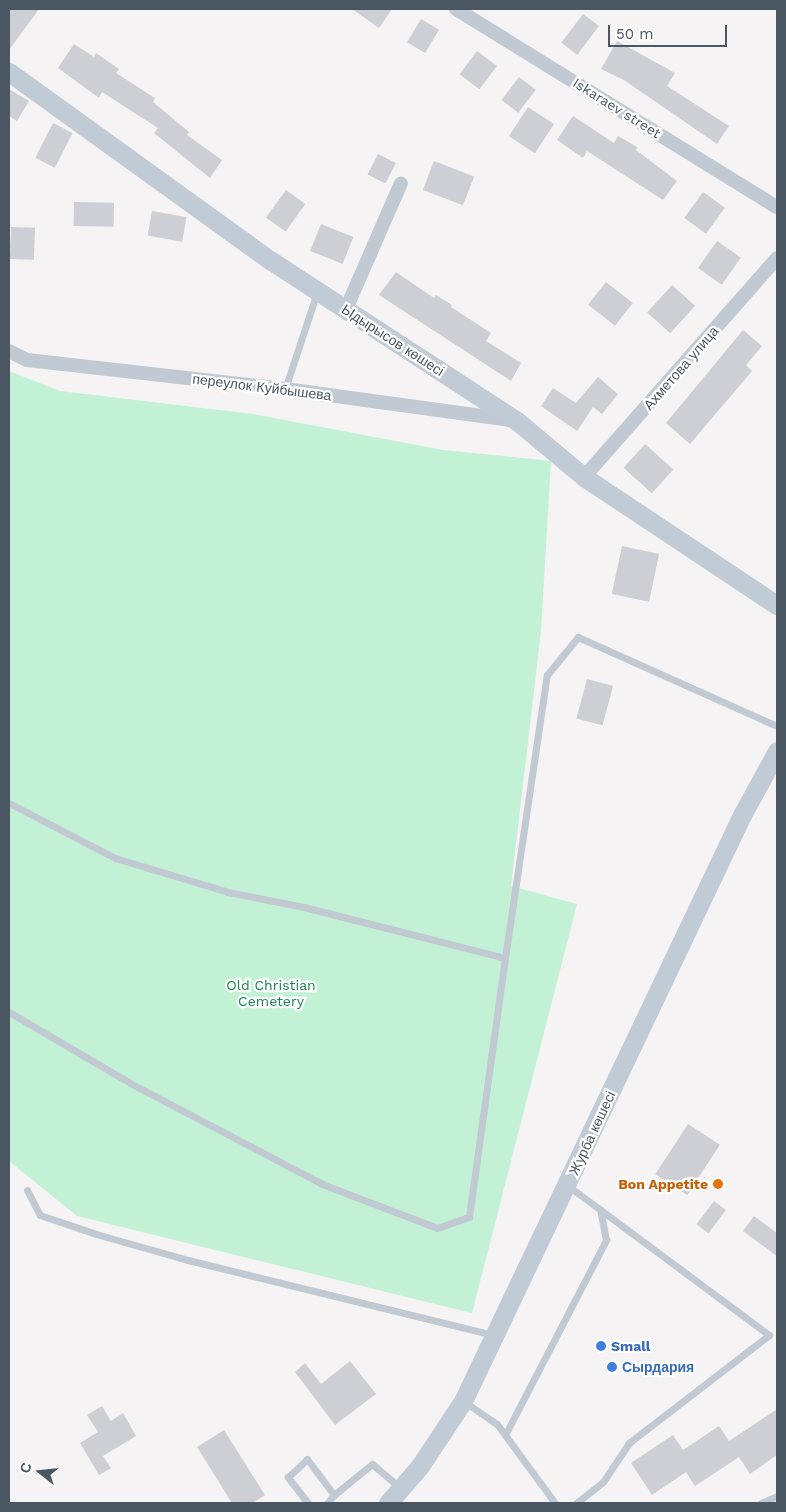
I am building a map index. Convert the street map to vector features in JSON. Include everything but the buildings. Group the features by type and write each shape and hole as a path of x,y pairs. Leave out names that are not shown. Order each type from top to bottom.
{"street":[{"name":"Iskaraev street","path":"463,11 777,207"},
{"name":"Ыдырысов көшесі","path":"9,72 318,291 517,421 584,478 777,605"},
{"path":"346,309 401,183"},
{"name":"Ахметова улица","path":"584,478 777,258"},
{"name":"переулок Куйбышева","path":"9,351 27,360 285,389 517,421"},
{"name":"Журба көшесі","path":"388,1503 420,1466 462,1400 495,1336 738,823 777,751"}],"lane":[{"path":"285,389 318,291"},
{"path":"9,1012 130,1082 322,1184 437,1228 469,1217 547,675 578,637 777,726"},
{"path":"9,804 116,858 228,892 304,907 505,958"},
{"path":"567,1185 768,1336 629,1443 603,1482 576,1503"},
{"path":"27,1190 40,1215 96,1234 188,1260 495,1336"},
{"path":"505,1435 606,1240 600,1210"},
{"path":"462,1400 497,1424 555,1503"},
{"path":"308,1503 288,1476 307,1459 334,1495"},
{"path":"327,1503 372,1464 400,1489"},
{"path":"761,1503 777,1496"}],"green space":[{"name":"Old Christian Cemetery","path":"9,371 60,391 253,414 443,450 551,461 541,631 511,886 577,904 472,1313 77,1216 9,1161"}],"place":[{"name":"Bon Appetite","path":"718,1184"},
{"name":"Small","path":"601,1346"},
{"name":"Сырдария","path":"612,1367"}]}
